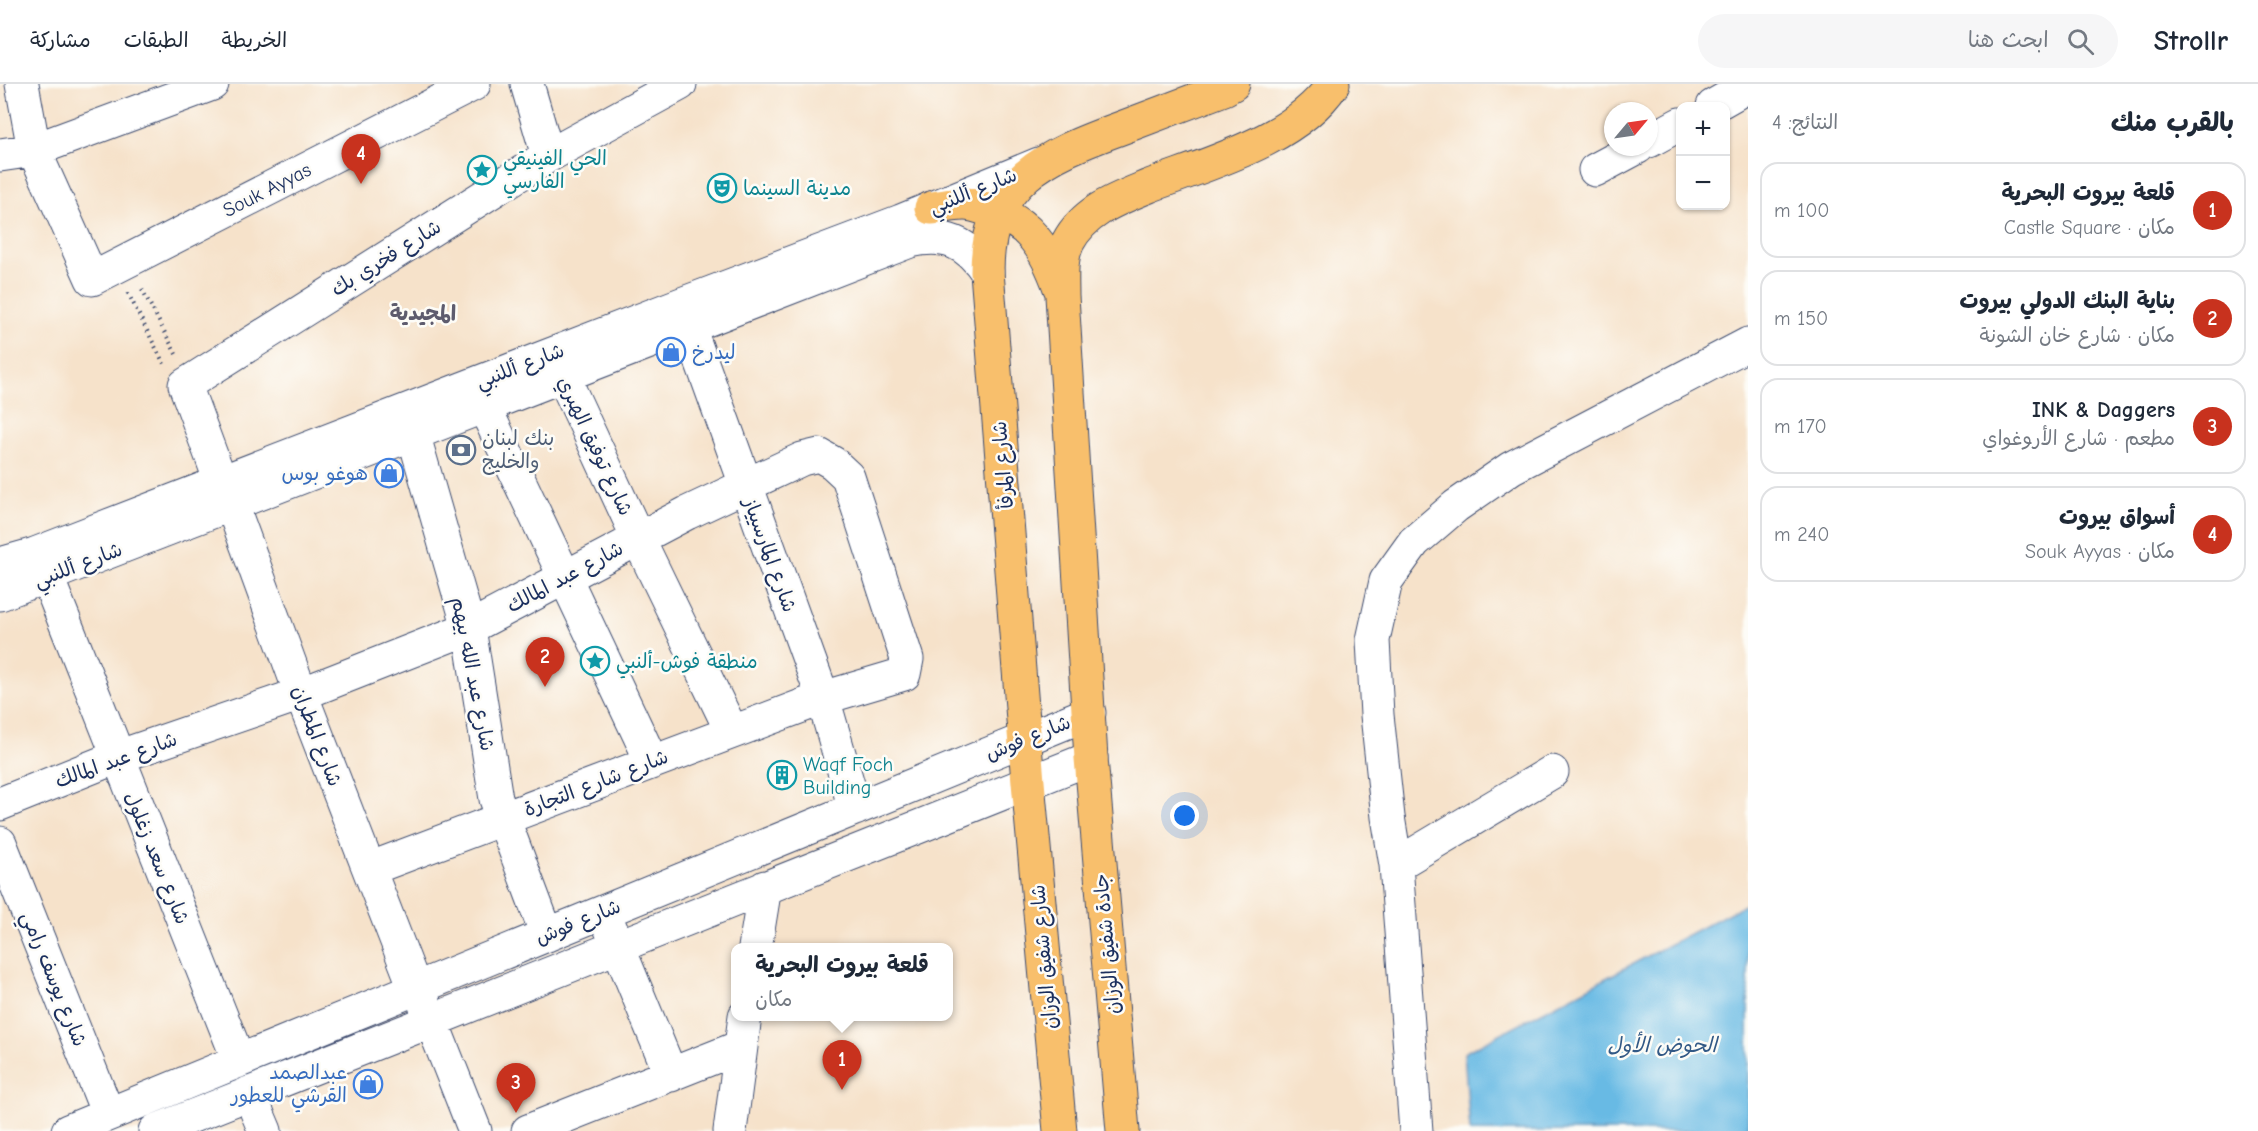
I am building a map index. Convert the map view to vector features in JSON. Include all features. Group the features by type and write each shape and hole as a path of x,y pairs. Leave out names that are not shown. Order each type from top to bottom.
{"highway":[{"name":"شارع المرفأ","path":"1028,782 987,272 990,238 999,212 1012,191 1039,164 1080,143 1233,84"},
{"path":"1091,758 1062,296 1062,272 1067,244 1080,225 1095,212 1118,199 1257,143 1286,128 1306,114 1324,97 1333,84"},
{"path":"931,208 966,204 999,212 1022,225 1038,242 1050,261 1062,296"},
{"name":"جادة شفيق الوزان","path":"1091,758 1123,1131"},
{"name":"شارع شفيق الوزان","path":"1028,782 1060,1131"}],"street":[{"path":"22,84 34,150 111,269"},
{"path":"0,155 34,150 212,84"},
{"name":"Souk Ayyas","path":"111,269 474,84"},
{"path":"527,84 548,156"},
{"name":"شارع فخري بك","path":"227,494 185,385 548,156 680,84"},
{"path":"1720,102 1748,86"},
{"path":"1658,136 1676,126"},
{"path":"1595,170 1621,156"},
{"name":"شارع أللنبي","path":"684,316 931,208 1039,164"},
{"name":"شارع أللنبي","path":"0,594 41,566 556,365 684,316 910,241 940,238 954,242 968,249 979,259 987,272"},
{"name":"شارع المارسيياز","path":"684,316 823,698 855,809"},
{"path":"1416,1131 1396,865 1388,817 1377,714 1373,640 1386,581 1414,542 1456,506 1511,468 1748,344"},
{"name":"شارع توفيق الهبري","path":"556,365 732,732"},
{"path":"477,396 652,762"},
{"name":"شارع عبد الله بيهم","path":"410,423 469,628 496,799 547,935"},
{"name":"شارع عبد المالك","path":"0,804 117,757 301,694 469,628 687,513 802,459 819,455 833,463 848,477 907,658 903,674 823,698"},
{"name":"شارع المطران","path":"227,494 369,869 475,1131"},
{"name":"شارع أللنبي","path":"0,564 41,566"},
{"name":"شارع سعد زغلول","path":"41,566 239,1061"},
{"name":"شارع شارع التجارة","path":"369,869 823,698"},
{"name":"شارع فوش","path":"68,1131 1089,713"},
{"name":"شارع فوش","path":"155,1131 1091,758"},
{"path":"1396,865 1552,772"},
{"name":"شارع يوسف رامي","path":"0,843 108,1114"},
{"path":"756,943 765,887"},
{"path":"603,911 671,1075"},
{"path":"528,1131 671,1075 742,1032"},
{"path":"730,1131 742,1032"},
{"path":"249,1093 265,1131"}],"path":[{"path":"111,269 178,357"},
{"path":"111,269 164,364"}],"water":[{"name":"الحوض الأول","path":"1748,903 1748,1131 1470,1131 1464,1053"}],"place":[{"name":"الحي الفينيقي الفارسي","path":"482,170"},
{"name":"أسواق بيروت","path":"361,184"},
{"name":"مدينة السينما","path":"722,188"},
{"name":"ليدرخ","path":"671,352"},
{"name":"بنك لبنان والخليج","path":"461,450"},
{"name":"هوغو بوس","path":"389,473"},
{"name":"منطقة فوش-ألنبي","path":"595,661"},
{"name":"بناية البنك الدولي بيروت","path":"545,687"},
{"name":"Waqf Foch Building","path":"782,775"},
{"name":"عبدالصمد القرشي للعطور","path":"368,1084"},
{"name":"قلعة بيروت البحرية","path":"842,1090"},
{"name":"INK & Daggers","path":"516,1113"}],"district":[{"name":"المجيدية","path":"423,313"}]}
